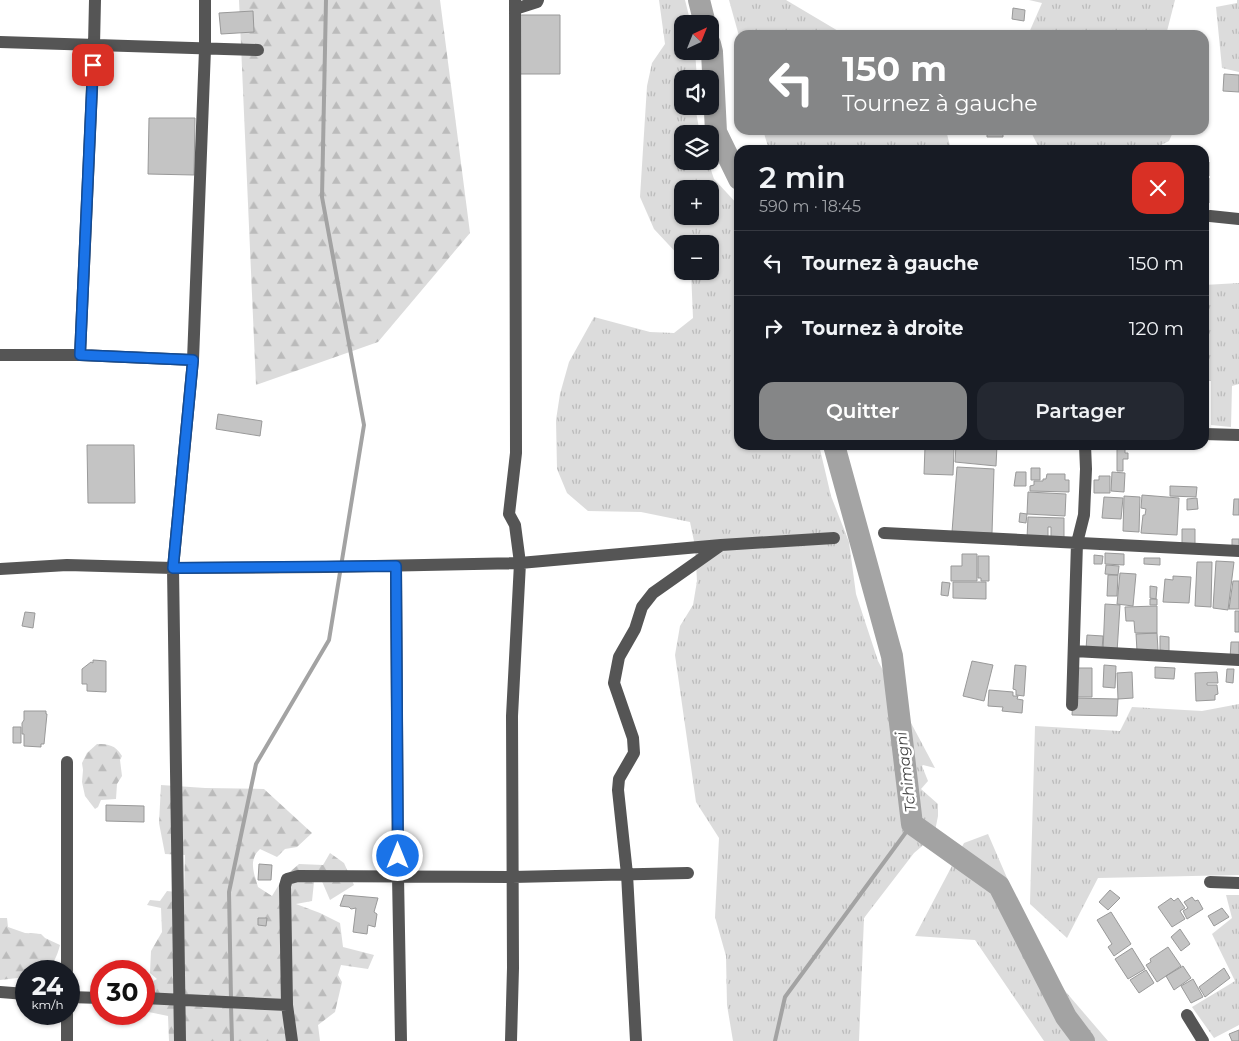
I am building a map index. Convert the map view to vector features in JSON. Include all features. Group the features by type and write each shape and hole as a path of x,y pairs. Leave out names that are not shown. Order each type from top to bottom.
{"street":[{"path":"80,355 95,0"},
{"path":"180,1041 173,568 193,360 206,49 205,0"},
{"path":"511,1041 514,968 512,716 520,563 515,525 509,514 516,453 515,4 537,2 538,0"},
{"path":"0,42 258,50"},
{"path":"1210,216 1239,219"},
{"path":"0,355 80,355 193,360"},
{"path":"1209,434 1239,435"},
{"path":"1072,705 1076,543 1084,515 1085,450"},
{"path":"884,533 1239,551"},
{"path":"0,569 67,565 173,568 520,563 721,545 834,538"},
{"path":"636,1041 627,874 618,790 619,779 634,753 633,738 614,682 616,666 635,628 642,607 654,593 721,545"},
{"path":"396,566 401,1041"},
{"path":"1074,651 1239,660"},
{"path":"67,762 67,960"},
{"path":"292,1041 287,1005 285,886 287,879 298,876 512,877 688,874"},
{"path":"1210,882 1239,883"},
{"path":"0,992 15,993"},
{"path":"155,998 287,1005"},
{"path":"1187,1015 1204,1041"},
{"path":"67,1025 67,1041"}],"green space":[{"path":"239,0 440,0 470,233 378,342 256,385"},
{"path":"659,0 685,0 689,15 674,15 674,60 696,60 696,70 674,70 674,115 697,115 698,125 674,125 674,170 711,170 715,180 674,180 674,225 719,225 719,184 734,201 734,450 820,450 831,496 849,542 856,594 878,661 935,768 922,766 928,781 921,789 938,804 934,836 914,853 864,918 859,1041 733,1041 727,1005 726,956 715,917 719,838 696,802 675,655 680,626 693,605 697,581 695,546 690,522 641,512 588,511 567,493 557,469 556,420 560,394 569,362 594,317 650,332 674,333 693,318 691,280 719,280 719,235 674,235 674,250 654,229 640,197 647,86 652,63 665,44"},
{"path":"729,0 786,0 837,30 737,30"},
{"path":"1029,0 1175,0 1167,30 1030,30 1042,3"},
{"path":"1237,0 1239,0 1239,72 1222,68 1216,7 1237,3"},
{"path":"764,135 947,135 950,145 768,145"},
{"path":"1032,135 1172,135 1169,141 1161,145 1038,145"},
{"path":"1239,283 1239,384 1232,386 1231,427 1211,425 1209,285"},
{"path":"1239,704 1239,875 1098,878 1067,938 1030,904 1035,726 1120,731 1132,707 1202,711"},
{"path":"97,744 105,744 117,749 122,756 120,760 122,776 117,784 116,799 101,800 95,809 85,796 82,782 82,763 87,753"},
{"path":"161,785 264,789 312,833 297,847 285,849 277,857 260,849 256,853 253,867 258,887 272,896 283,878 299,864 323,865 330,853 344,863 354,885 330,900 321,879 314,882 312,901 296,904 340,923 343,947 374,955 368,969 341,965 338,975 342,982 335,1012 318,1025 320,1041 169,1041 168,1016 155,1013 155,980 157,979 155,977 155,960 151,960 151,951 162,932 161,908 147,905 150,900 160,901 167,891 184,893 185,855 165,854 159,823"},
{"path":"988,834 1047,970 1108,1041 1044,1041 975,940 915,936 964,843"},
{"path":"1226,895 1239,895 1239,1025 1214,1038 1192,1007 1235,981 1212,934 1232,918"},
{"path":"0,918 7,918 8,927 25,933 41,934 60,945 54,960 15,960 15,978 0,980"}],"building":[{"path":"1013,8 1025,10 1024,21 1012,19"},
{"path":"253,11 254,32 221,34 219,13"},
{"path":"517,15 560,15 560,74 517,74"},
{"path":"1224,74 1239,75 1239,92 1223,91"},
{"path":"149,118 195,118 194,175 148,174"},
{"path":"987,135 1003,135 1003,137 987,137"},
{"path":"218,414 262,421 260,436 216,429"},
{"path":"87,445 134,445 135,503 88,503"},
{"path":"925,450 954,450 953,475 924,474"},
{"path":"956,450 997,450 996,466 955,462"},
{"path":"1117,450 1125,450 1125,453 1128,453 1128,459 1123,459 1123,471 1117,471"},
{"path":"957,467 994,469 992,533 952,532"},
{"path":"1031,468 1040,468 1040,480 1031,480"},
{"path":"1016,472 1026,472 1026,486 1014,486"},
{"path":"1112,472 1125,473 1124,492 1111,491"},
{"path":"1047,474 1065,474 1065,480 1069,480 1069,492 1030,491 1030,486 1034,485 1034,481 1043,481 1043,479 1046,479"},
{"path":"1099,476 1110,476 1110,493 1094,493 1094,480 1099,480"},
{"path":"1170,486 1197,487 1196,497 1170,496"},
{"path":"1028,492 1066,494 1065,516 1027,514"},
{"path":"1142,495 1179,498 1177,535 1141,533 1143,515 1145,515 1146,509 1141,508"},
{"path":"1124,496 1140,497 1139,532 1123,531"},
{"path":"1104,497 1123,498 1121,519 1102,518"},
{"path":"1197,498 1198,509 1187,510 1187,499"},
{"path":"1234,499 1239,499 1239,515 1233,515"},
{"path":"1020,513 1027,514 1026,523 1019,522"},
{"path":"1028,517 1064,518 1064,540 1051,539 1051,527 1048,527 1048,539 1027,538"},
{"path":"1182,529 1195,529 1195,544 1182,544"},
{"path":"1232,539 1239,539 1239,548 1232,548"},
{"path":"1105,553 1124,554 1124,565 1105,564"},
{"path":"962,554 977,554 977,581 951,581 951,566 962,566"},
{"path":"1094,555 1103,556 1102,564 1094,564"},
{"path":"978,556 989,556 989,581 981,581 981,578 978,578"},
{"path":"1144,558 1160,558 1160,565 1144,564"},
{"path":"1216,561 1234,562 1228,610 1213,608"},
{"path":"1197,562 1212,562 1211,607 1195,606"},
{"path":"1106,565 1119,566 1118,575 1105,574"},
{"path":"1120,573 1136,574 1133,606 1117,604"},
{"path":"1108,575 1118,575 1117,596 1107,596"},
{"path":"1173,576 1191,577 1189,603 1163,602 1165,579 1173,580"},
{"path":"1233,581 1239,581 1239,609 1229,609"},
{"path":"942,582 950,583 948,596 941,595"},
{"path":"953,582 986,582 986,599 953,598"},
{"path":"1150,586 1157,587 1156,599 1150,598"},
{"path":"1150,599 1157,599 1157,605 1150,605"},
{"path":"1105,604 1120,605 1117,652 1103,651"},
{"path":"1157,606 1157,633 1135,633 1134,621 1126,621 1125,607"},
{"path":"1235,611 1239,611 1239,632 1235,632"},
{"path":"25,612 35,613 33,628 22,626"},
{"path":"1157,633 1158,650 1137,651 1136,634"},
{"path":"1087,635 1103,636 1102,650 1086,649"},
{"path":"1160,636 1169,637 1169,651 1160,650"},
{"path":"1231,642 1239,642 1239,659 1230,659"},
{"path":"93,660 106,661 106,692 87,691 87,684 82,684 82,669 91,662 93,663"},
{"path":"972,661 993,665 984,701 963,696"},
{"path":"1015,665 1026,666 1024,696 1016,695 1016,690 1013,689"},
{"path":"1104,665 1116,666 1115,688 1103,687"},
{"path":"1155,667 1175,668 1174,679 1155,678"},
{"path":"1073,668 1092,668 1092,697 1072,697"},
{"path":"1227,669 1234,669 1233,683 1226,682"},
{"path":"1132,672 1133,698 1118,699 1117,673"},
{"path":"1217,672 1218,683 1207,683 1207,685 1217,685 1218,694 1215,695 1215,700 1196,701 1195,673"},
{"path":"989,690 1013,692 1013,696 1018,696 1017,699 1023,700 1022,713 1002,711 1003,707 988,706"},
{"path":"1073,698 1118,699 1117,716 1072,715"},
{"path":"24,711 46,711 44,744 41,744 41,747 24,746 22,723"},
{"path":"13,727 21,727 21,743 13,743"},
{"path":"106,805 144,806 144,822 106,821"},
{"path":"259,864 272,865 271,880 258,880"},
{"path":"1110,890 1120,898 1108,910 1099,902"},
{"path":"344,895 378,898 374,912 377,914 375,927 368,925 367,934 353,932 356,908 351,909 340,906"},
{"path":"1192,897 1195,901 1198,900 1203,909 1187,919 1183,911 1188,908 1184,902"},
{"path":"1171,898 1174,901 1178,898 1185,908 1180,911 1185,919 1172,927 1158,907"},
{"path":"1222,908 1229,917 1214,926 1208,916"},
{"path":"1111,912 1131,944 1114,956 1108,947 1112,944 1097,920"},
{"path":"258,918 267,918 266,926 258,925"},
{"path":"1180,929 1190,944 1181,951 1171,937"},
{"path":"1168,947 1181,966 1157,982 1146,965 1151,962 1150,959"},
{"path":"1132,948 1145,969 1128,979 1115,959"},
{"path":"1183,966 1191,978 1174,990 1166,976"},
{"path":"1224,968 1230,978 1205,997 1199,987"},
{"path":"1146,970 1154,983 1139,993 1130,980"},
{"path":"1193,979 1203,997 1191,1003 1181,986"},
{"path":"1239,1030 1239,1041 1232,1041 1229,1034"}],"waterway":[{"path":"231,999 229,892 256,764 329,640 364,425 322,197 326,0"},
{"name":"Tchimagni","path":"699,0 703,15"},
{"name":"Tchimagni","path":"712,60 716,132 734,169"},
{"name":"Tchimagni","path":"835,450 892,656 912,824 999,886 1066,1017 1084,1041"},
{"path":"775,1041 785,997 912,824"},
{"path":"231,1006 232,1041"}],"route":[{"path":"93,65 80,355 193,360 173,568 396,566 398,856"}]}
